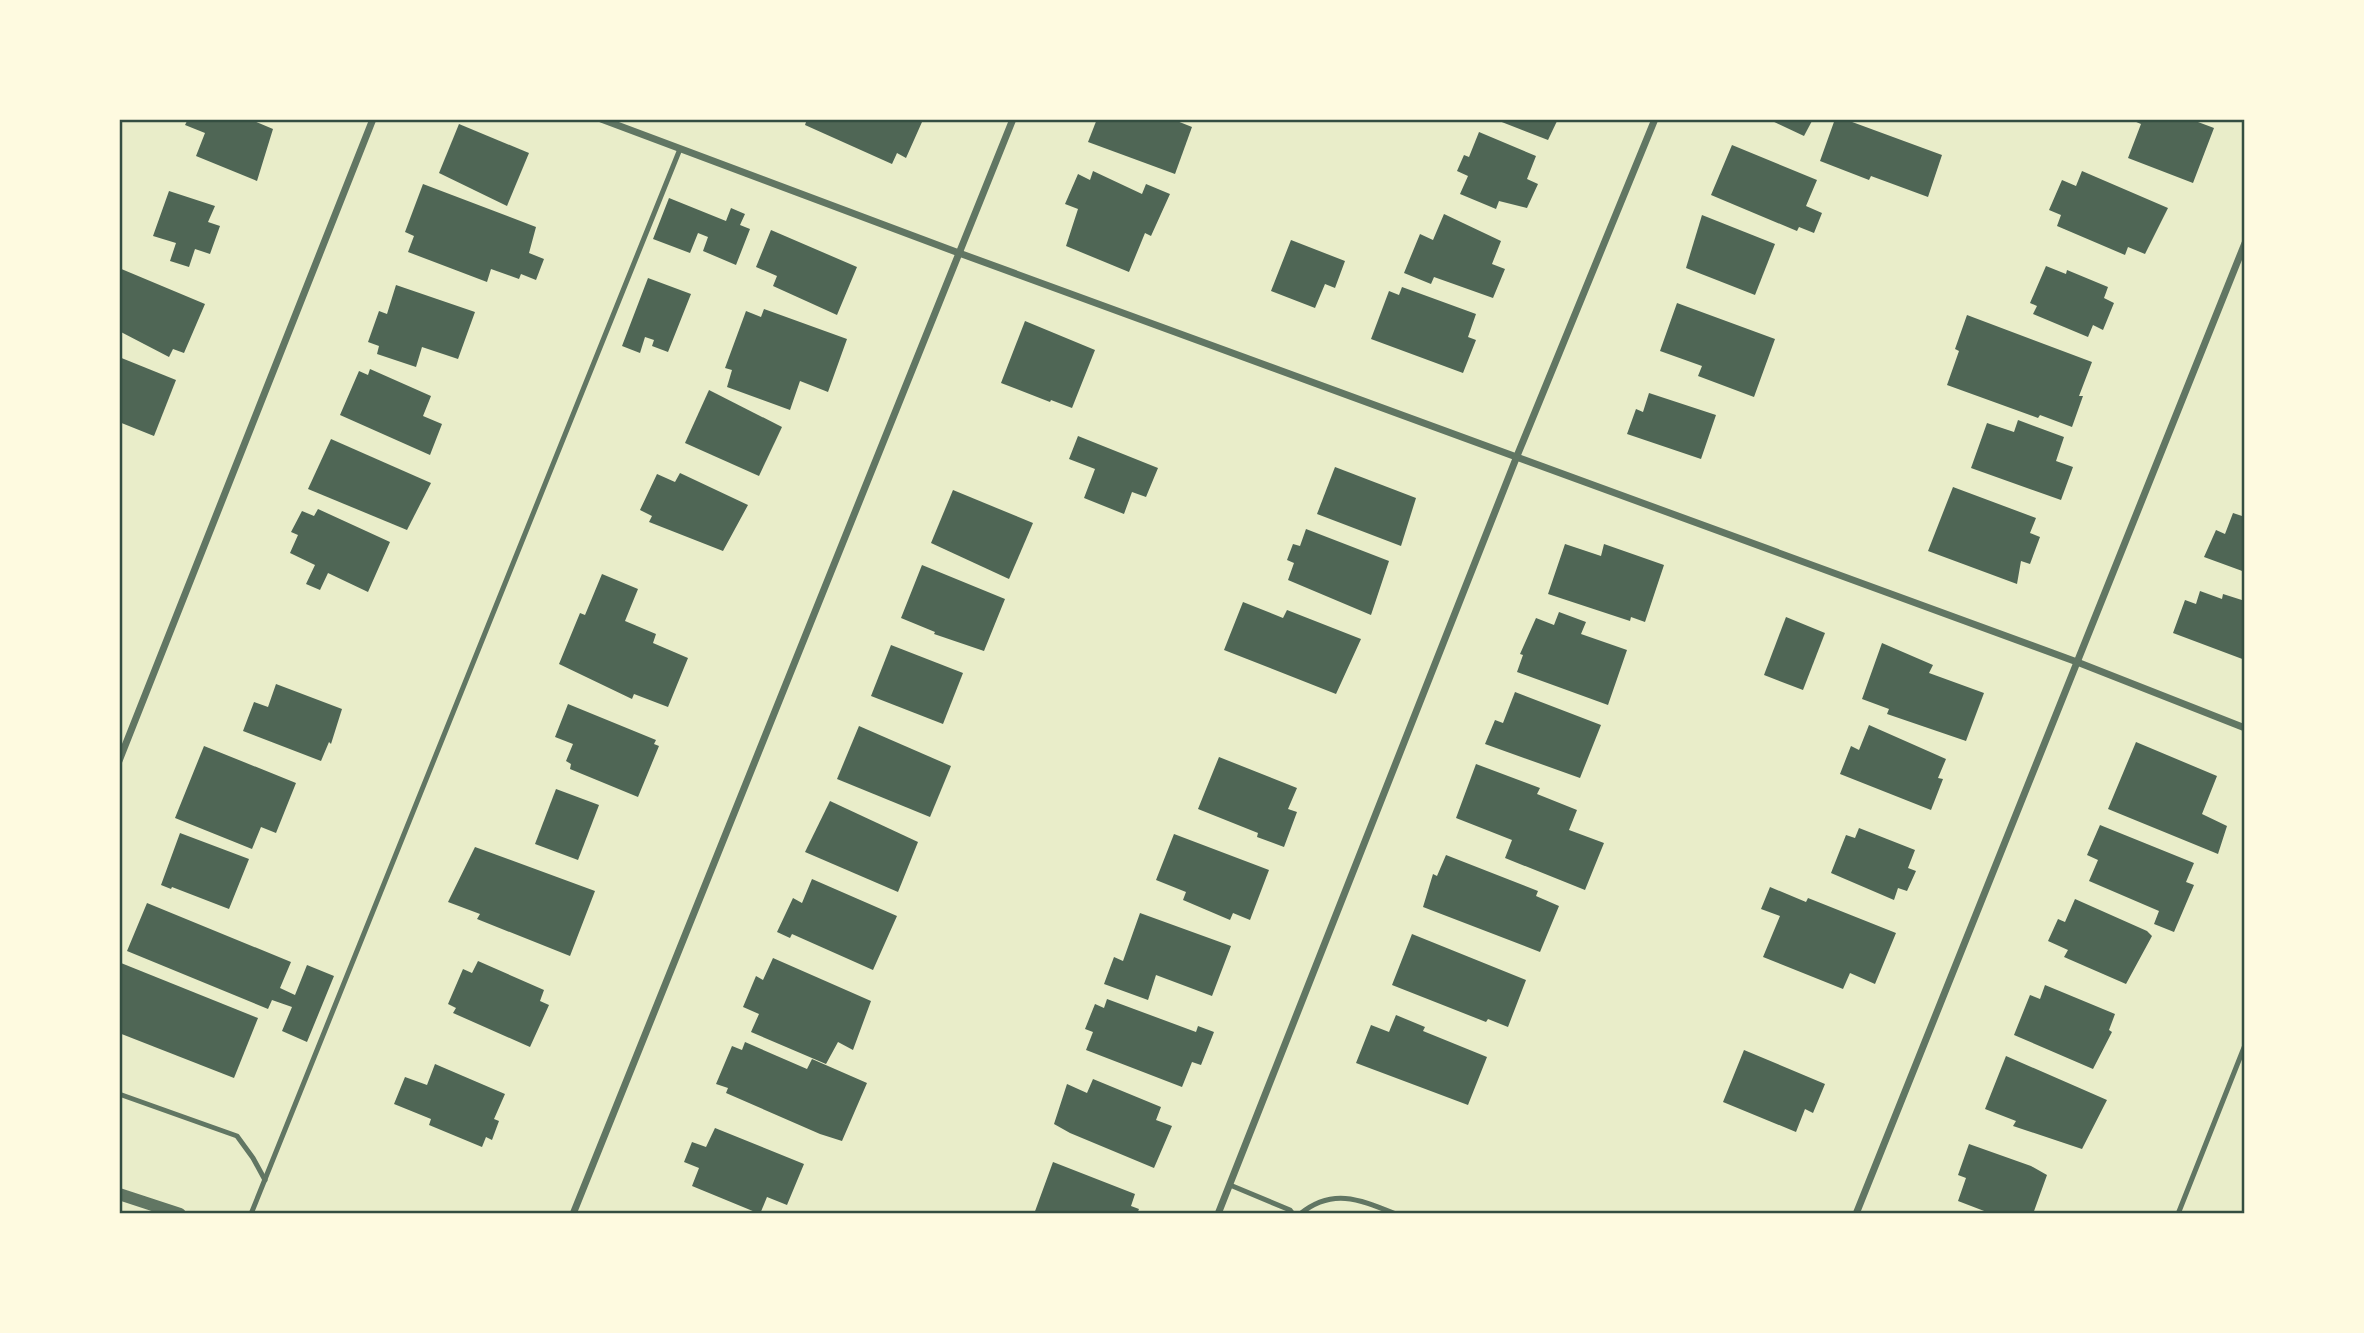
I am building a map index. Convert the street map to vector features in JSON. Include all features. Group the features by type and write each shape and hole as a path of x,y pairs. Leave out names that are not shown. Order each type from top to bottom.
{"street":[{"path":"119,761 373,119"},
{"path":"601,119 959,253 2077,662 2245,728"},
{"path":"573,1214 1013,119"},
{"path":"1218,1214 1517,456 1655,119"},
{"path":"1856,1214 2245,243"},
{"path":"119,1194 180,1214"}],"lane":[{"path":"251,1214 680,149"},
{"path":"2178,1214 2245,1045"},
{"path":"119,1094 237,1136 265,1180"},
{"path":"1230,1185 1290,1210 1293,1214"},
{"path":"1300,1214 1310,1206 1338,1197 1363,1201 1396,1214"}],"building":[{"path":"188,119 249,119 273,129 257,181 196,156 205,133 185,125"},
{"path":"807,119 914,119 922,122 906,158 897,153 892,164 805,125"},
{"path":"1097,119 1172,119 1192,127 1175,174 1088,142"},
{"path":"1494,119 1558,119 1548,140"},
{"path":"1768,119 1813,119 1804,136"},
{"path":"1835,119 1844,119 1942,155 1928,197 1871,176 1869,180 1820,161"},
{"path":"2129,119 2190,119 2214,128 2193,183 2128,158 2141,124"},
{"path":"459,124 529,153 507,206 439,173"},
{"path":"1479,132 1536,156 1527,179 1538,184 1527,208 1499,201 1496,209 1460,194 1468,176 1457,171 1464,155 1469,157"},
{"path":"1732,145 1817,180 1806,206 1822,213 1814,233 1799,227 1797,231 1711,195"},
{"path":"1093,171 1142,194 1146,184 1170,194 1151,236 1145,233 1129,272 1066,246 1078,209 1065,204 1078,174 1090,180"},
{"path":"2082,171 2168,208 2145,254 2128,247 2125,255 2057,226 2061,215 2049,210 2062,180 2076,186"},
{"path":"423,184 536,227 529,253 544,259 536,280 521,274 519,279 491,269 487,282 408,252 414,236 405,232"},
{"path":"169,191 215,206 208,222 220,226 210,254 195,249 189,267 170,261 176,243 153,236"},
{"path":"669,198 726,221 731,208 745,214 740,225 750,229 736,265 703,251 708,237 698,233 690,253 653,239"},
{"path":"1444,214 1501,241 1492,264 1505,269 1493,298 1434,277 1431,284 1404,273 1420,234 1433,240"},
{"path":"1702,215 1775,244 1755,295 1686,268"},
{"path":"771,230 857,267 837,315 773,286 777,276 756,267"},
{"path":"1291,240 1345,261 1335,288 1325,284 1315,308 1271,291"},
{"path":"2046,266 2066,274 2067,270 2108,287 2104,298 2114,303 2103,330 2093,325 2088,337 2033,314 2037,306 2030,303"},
{"path":"119,268 205,304 184,353 173,349 169,357 119,331"},
{"path":"648,278 691,294 668,352 652,346 654,340 645,337 640,353 622,346"},
{"path":"396,285 475,312 458,359 422,347 416,367 377,354 379,346 368,342 379,311 387,314"},
{"path":"1402,287 1476,314 1468,337 1476,340 1463,373 1371,339 1389,291 1399,295"},
{"path":"1677,303 1775,339 1754,397 1698,376 1702,366 1660,351"},
{"path":"764,309 847,339 828,392 800,381 790,410 727,387 732,370 725,368 746,311 761,317"},
{"path":"1967,315 2092,362 2079,396 2083,396 2072,427 2040,415 2038,418 1947,385 1959,351 1955,349"},
{"path":"1025,321 1095,350 1072,408 1001,383"},
{"path":"119,357 176,380 154,436 119,422"},
{"path":"370,369 431,396 423,416 442,424 430,455 340,415 359,371 368,375"},
{"path":"709,390 782,427 759,476 685,443"},
{"path":"1649,393 1716,415 1701,459 1627,434 1636,409 1643,412"},
{"path":"2018,420 2064,437 2056,461 2073,467 2061,500 1971,468 1987,423 2014,432"},
{"path":"1078,436 1158,468 1146,497 1132,492 1124,514 1084,498 1095,469 1069,459"},
{"path":"331,439 431,483 407,530 308,489"},
{"path":"1335,467 1416,498 1401,546 1317,514"},
{"path":"680,473 748,505 723,551 649,522 652,516 640,510 657,474 675,482"},
{"path":"1953,487 2036,518 2030,533 2040,537 2030,564 2021,561 2017,584 1928,551"},
{"path":"953,490 1033,523 1009,579 931,543"},
{"path":"318,509 390,542 368,592 328,573 320,590 306,584 315,565 290,553 298,535 291,532 302,511 314,516"},
{"path":"2233,513 2245,517 2245,572 2204,557 2216,530 2225,534"},
{"path":"1306,529 1389,561 1371,615 1288,580 1294,563 1287,560 1293,544 1300,546"},
{"path":"1565,544 1601,556 1604,544 1664,565 1645,622 1631,617 1630,621 1548,594"},
{"path":"922,565 1005,599 984,651 934,634 935,632 901,618"},
{"path":"602,574 638,589 625,621 656,634 653,643 688,658 668,707 634,694 632,699 559,664 580,613 585,615"},
{"path":"2200,591 2222,599 2223,594 2245,601 2245,660 2173,633 2185,600 2196,604"},
{"path":"1243,602 1283,618 1287,610 1361,639 1336,694 1224,650"},
{"path":"1559,612 1586,622 1581,634 1627,650 1608,705 1517,672 1523,655 1520,654 1536,618 1554,625"},
{"path":"1786,617 1825,633 1803,690 1764,675"},
{"path":"1882,643 1933,665 1929,673 1984,693 1966,741 1887,714 1889,709 1862,699"},
{"path":"891,645 963,673 943,724 871,696"},
{"path":"276,684 342,709 331,744 329,742 321,761 243,731 254,702 268,707"},
{"path":"1515,692 1601,725 1580,778 1485,744 1495,720 1503,723"},
{"path":"568,704 656,740 654,744 659,746 638,797 570,769 571,764 566,761 573,744 555,737"},
{"path":"1869,725 1946,759 1938,778 1943,779 1931,810 1840,774 1851,746 1859,750"},
{"path":"859,726 951,766 930,817 837,779"},
{"path":"2136,742 2217,776 2202,814 2227,826 2218,854 2108,809"},
{"path":"204,746 296,783 276,833 261,827 252,849 175,818"},
{"path":"1219,757 1297,788 1288,809 1297,812 1284,847 1257,837 1258,833 1198,809"},
{"path":"1476,764 1540,788 1537,794 1577,810 1569,830 1604,843 1585,890 1505,858 1512,840 1456,818"},
{"path":"556,789 599,805 578,860 535,844"},
{"path":"830,801 918,842 898,892 805,852"},
{"path":"2100,825 2194,863 2186,882 2194,885 2174,932 2154,924 2159,911 2089,881 2098,860 2087,855"},
{"path":"1859,828 1915,850 1908,868 1916,871 1907,891 1898,888 1894,900 1831,873 1846,835 1855,838"},
{"path":"180,833 249,859 229,909 161,885"},
{"path":"1174,834 1269,870 1250,920 1233,913 1230,920 1183,900 1186,892 1156,880"},
{"path":"475,847 595,891 570,956 477,919 480,914 448,902"},
{"path":"1446,855 1538,891 1536,896 1559,906 1540,952 1423,907 1433,874 1437,876"},
{"path":"812,879 897,916 873,970 792,934 790,938 777,932 793,898 802,903"},
{"path":"1770,887 1806,902 1808,898 1896,933 1875,984 1850,973 1843,989 1763,957 1780,916 1761,909"},
{"path":"2075,899 2147,931 2152,936 2126,984 2064,957 2068,950 2048,941 2058,919 2065,922"},
{"path":"147,903 291,962 280,988 295,995 307,965 334,976 307,1042 282,1031 292,1007 272,1000 268,1009 127,951"},
{"path":"1140,913 1231,946 1212,996 1156,975 1148,1000 1104,984 1114,957 1123,961"},
{"path":"1412,934 1526,980 1508,1027 1488,1019 1486,1022 1392,985"},
{"path":"773,958 871,1001 853,1050 838,1042 826,1064 751,1032 759,1014 743,1007 756,976 763,980"},
{"path":"478,961 544,990 540,1001 549,1005 530,1047 453,1013 456,1008 448,1004 463,969 472,973"},
{"path":"121,963 258,1018 234,1078 119,1033"},
{"path":"2045,985 2115,1014 2109,1030 2112,1032 2093,1069 2014,1035 2030,995 2040,999"},
{"path":"1107,999 1196,1032 1198,1026 1214,1032 1201,1065 1192,1062 1182,1087 1086,1050 1093,1032 1085,1029 1095,1004 1104,1008"},
{"path":"1396,1015 1425,1027 1423,1031 1487,1057 1468,1105 1356,1063 1371,1025 1389,1032"},
{"path":"745,1042 807,1069 812,1059 867,1083 842,1141 726,1093 728,1088 716,1084 732,1046 742,1050"},
{"path":"1744,1050 1825,1084 1813,1113 1805,1109 1796,1132 1723,1102"},
{"path":"2006,1056 2107,1100 2082,1149 2013,1126 2016,1121 1985,1109"},
{"path":"435,1064 505,1094 494,1119 499,1121 492,1140 486,1137 482,1147 429,1125 431,1119 394,1104 405,1077 427,1085"},
{"path":"1093,1079 1161,1107 1156,1120 1172,1126 1154,1168 1054,1124 1067,1084 1087,1093"},
{"path":"715,1128 804,1164 787,1205 767,1197 760,1214 692,1186 699,1168 684,1162 692,1142 706,1147"},
{"path":"1969,1144 2031,1166 2047,1175 2033,1214 1992,1214 1958,1201 1966,1178 1958,1175"},
{"path":"1053,1162 1135,1194 1131,1206 1139,1209 1137,1214 1034,1214"}]}
